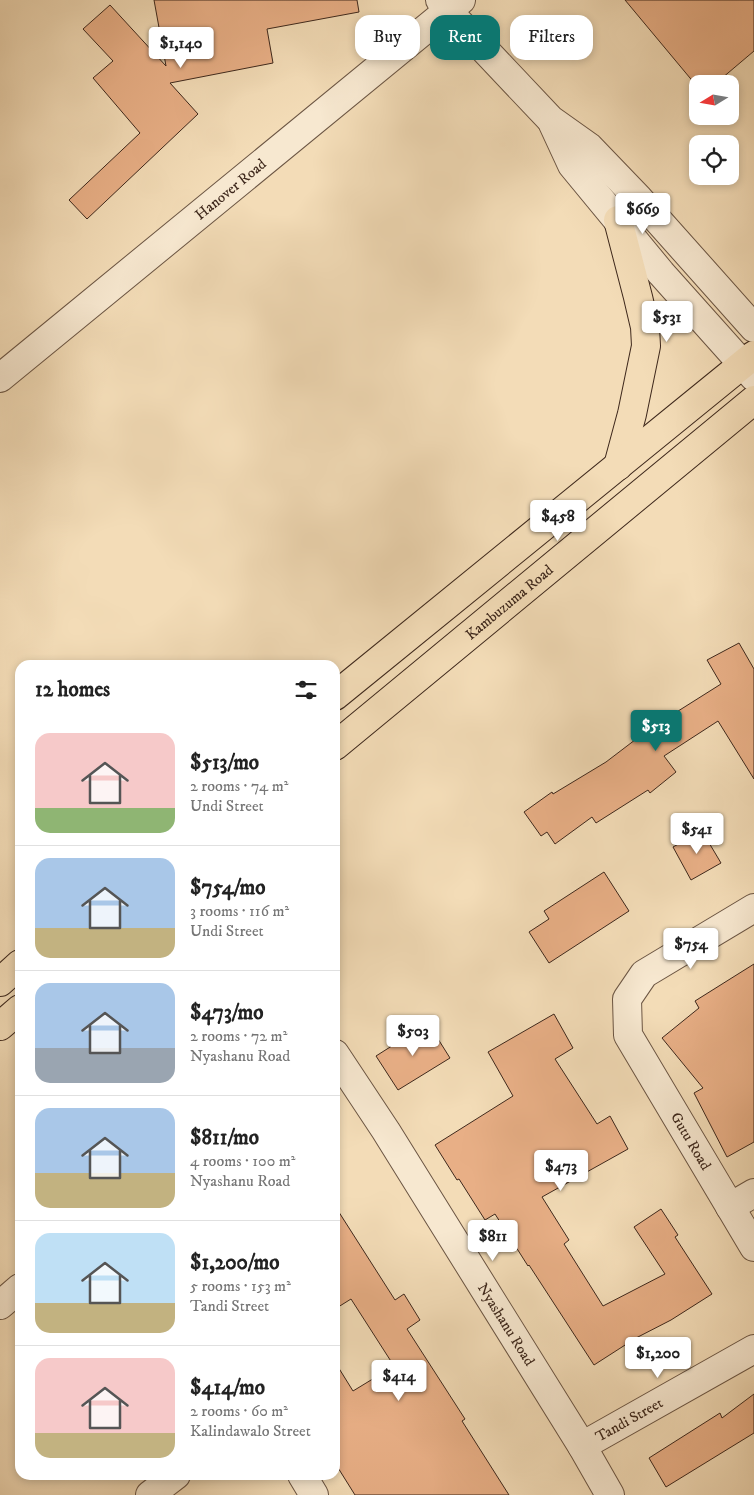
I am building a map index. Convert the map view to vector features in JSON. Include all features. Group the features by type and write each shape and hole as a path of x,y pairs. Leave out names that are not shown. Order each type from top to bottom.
{"main road":[{"path":"618,220 645,328 646,346 632,414 618,466"},
{"path":"340,692 618,466 750,365"},
{"name":"Kambuzuma Road","path":"340,742 754,400"},
{"path":"0,982 15,968"},
{"path":"0,1026 15,1013"}],"street":[{"path":"449,4 551,120 589,147 639,198 754,328"},
{"name":"Hanover Road","path":"0,378 449,4"},
{"path":"551,120 572,165 662,272 750,365"},
{"name":"Gutu Road","path":"754,908 644,974 627,999 628,1035 754,1247"},
{"name":"Nyashanu Road","path":"340,1062 386,1131 582,1446 610,1495"},
{"path":"730,1207 754,1193"},
{"name":"Tandi Street","path":"582,1446 754,1349"},
{"path":"150,1495 170,1480"},
{"path":"305,1480 314,1495"}],"building":[{"path":"154,0 357,0 359,12 267,29 273,63 170,83 198,114 87,219 69,200 140,133 93,78 113,61 83,29 110,5 166,66"},
{"path":"625,0 754,0 754,51 726,75 689,75 689,77"},
{"path":"739,643 754,669 754,779 718,721 664,756 676,772 650,793 648,790 596,823 592,817 555,844 547,832 541,836 524,812 552,792 553,794 606,762 648,730 721,684 707,660"},
{"path":"702,831 721,863 691,880 673,847"},
{"path":"604,872 629,911 549,963 529,932 549,919 544,911"},
{"path":"754,964 754,1142 727,1157 694,1093 703,1088 662,1038 699,1008 695,1001"},
{"path":"554,1014 573,1048 555,1059 597,1124 610,1116 628,1149 542,1197 569,1240 564,1244 603,1306 665,1274 634,1227 661,1209 678,1235 675,1237 712,1294 594,1365 495,1214 485,1220 435,1145 513,1096 488,1052"},
{"path":"428,1023 450,1058 398,1090 376,1056"},
{"path":"340,1214 395,1300 404,1294 420,1320 407,1329 465,1419 462,1421 509,1495 355,1495 340,1471 340,1370 353,1391 394,1366 351,1299 340,1306"},
{"path":"754,1394 754,1433 666,1487 649,1458 720,1413 722,1418"}]}
